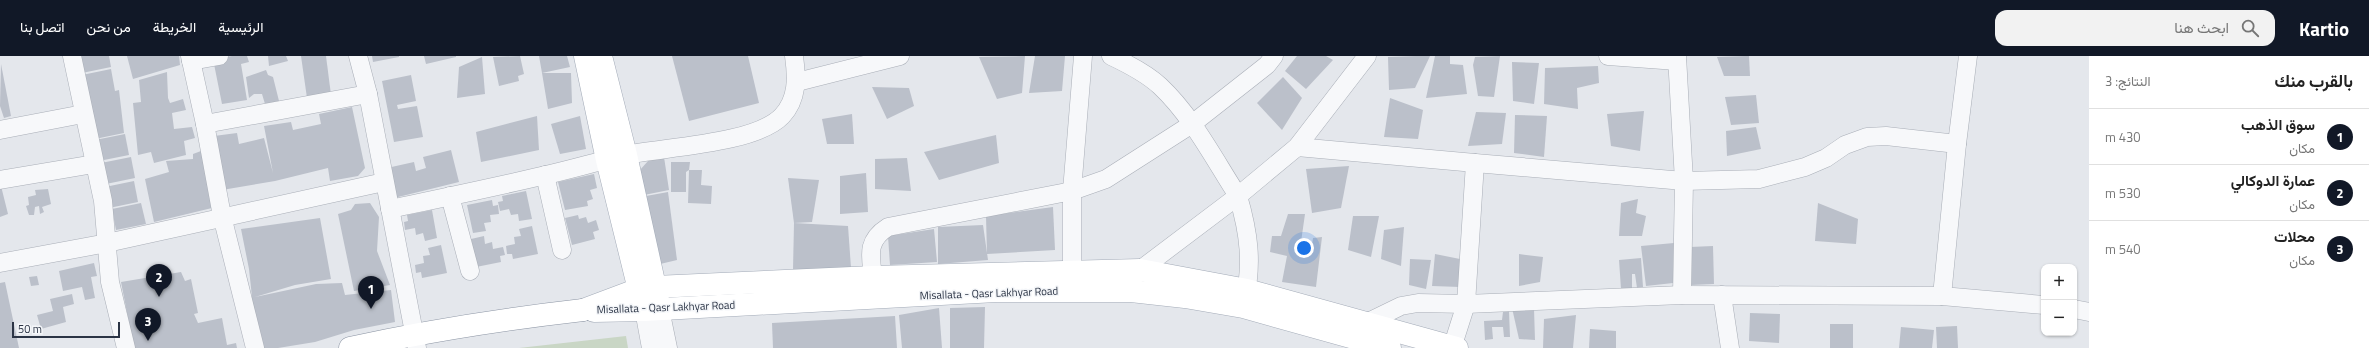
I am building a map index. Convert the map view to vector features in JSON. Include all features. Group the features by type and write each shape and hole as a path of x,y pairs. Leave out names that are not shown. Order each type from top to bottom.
{"main road":[{"path":"585,56 617,157"},
{"path":"601,56 617,157 652,309"},
{"path":"1072,281 1140,270 1245,299 1366,323 1454,348"},
{"name":"Misallata - Qasr Lakhyar Road","path":"582,310 652,309 874,287 996,290 1072,281 1131,291 1185,297 1245,299 1390,348"},
{"path":"350,348 415,341 516,318 582,310 647,288 874,287"}],"street":[{"path":"72,56 83,114 103,201 110,282 126,348"},
{"path":"219,56 190,59 205,124 222,216 255,348"},
{"path":"358,56 368,94 415,341"},
{"path":"390,209 546,175 617,157 746,135 767,127 782,116 791,101 797,82 794,56"},
{"path":"797,82 900,56"},
{"path":"1072,281 1072,191 1083,56"},
{"path":"1111,56 1134,67 1160,87 1192,124 1238,196 1248,229 1250,259 1245,299"},
{"path":"874,287 870,246 876,234 888,227 1072,191 1106,179 1192,124 1267,66 1274,56"},
{"path":"1140,270 1238,196 1297,146 1367,56"},
{"path":"1608,56 1677,58 1684,181 1682,296"},
{"path":"1942,296 1957,144 1968,56"},
{"path":"205,124 368,94"},
{"path":"0,130 83,114"},
{"path":"1297,146 1684,181 1758,179 1805,167 1826,158 1845,144 1867,138 1886,136 1957,144"},
{"path":"1454,348 1466,304 1475,163"},
{"path":"0,180 94,164"},
{"path":"546,175 562,250"},
{"path":"0,263 107,243 222,216 384,182"},
{"path":"450,196 470,271"},
{"path":"1722,295 1730,348"},
{"path":"1366,323 1401,306 1418,303 1466,304 1682,296 1942,296 2041,306"},
{"path":"651,348 652,309"},
{"path":"652,309 668,348"},
{"path":"2077,310 2089,312"}],"green space":[{"path":"626,336 628,348 519,348"}],"building":[{"path":"78,56 109,56 111,67 82,73"},
{"path":"127,56 179,56 180,65 133,79"},
{"path":"232,56 247,56 249,62 241,64 247,100 222,104 213,59"},
{"path":"268,56 286,56 288,61 269,66"},
{"path":"301,56 326,56 331,95 307,98"},
{"path":"372,56 399,56 399,57 373,62"},
{"path":"424,56 456,56 456,57 426,64"},
{"path":"520,56 524,74 518,76 519,81 499,86 493,57"},
{"path":"539,56 567,56 570,67 542,73"},
{"path":"672,56 748,56 759,103 689,121"},
{"path":"1025,56 1022,93 997,99 979,57"},
{"path":"1035,56 1065,56 1062,91 1029,93"},
{"path":"1297,56 1326,56 1333,60 1306,89 1285,71"},
{"path":"1430,56 1415,88 1389,90 1388,57"},
{"path":"1435,56 1450,56 1450,64 1463,65 1467,94 1426,98"},
{"path":"1500,56 1494,97 1478,96 1473,65 1475,57"},
{"path":"1749,56 1750,76 1724,76 1717,57"},
{"path":"482,57 485,94 457,98 459,67"},
{"path":"1512,62 1539,63 1534,104 1513,101"},
{"path":"1,64 11,116 4,118 0,106"},
{"path":"1598,66 1599,83 1577,88 1578,109 1544,104 1545,68"},
{"path":"111,69 115,91 119,90 124,133 95,139 82,75"},
{"path":"266,70 268,75 273,77 279,101 265,104 262,94 254,94 249,98 246,77"},
{"path":"167,72 168,98 170,103 183,99 186,110 172,113 174,129 192,127 195,138 184,141 186,155 154,163 151,152 138,155 133,103 141,102 139,80"},
{"path":"542,73 571,73 572,103 548,109"},
{"path":"411,75 416,101 397,105 398,109 417,106 423,137 394,142 382,81"},
{"path":"1283,77 1302,98 1282,130 1257,103"},
{"path":"872,87 909,88 914,106 887,119"},
{"path":"1756,95 1759,123 1731,125 1725,97"},
{"path":"1390,98 1423,110 1418,139 1384,137"},
{"path":"352,107 365,168 358,176 330,181 328,168 275,181 222,190 214,136 237,133 239,144 264,138 273,173 264,126 291,122 293,130 321,124 319,114"},
{"path":"1644,111 1640,151 1611,146 1607,114"},
{"path":"1476,112 1506,113 1502,144 1468,146"},
{"path":"852,114 854,144 827,144 822,119"},
{"path":"1515,115 1547,116 1544,157 1514,153"},
{"path":"537,116 539,150 481,162 476,132"},
{"path":"580,116 586,149 560,154 551,124"},
{"path":"1756,127 1761,149 1727,156 1726,131"},
{"path":"125,134 129,155 99,161 95,140"},
{"path":"996,135 999,163 939,180 924,152"},
{"path":"451,150 459,182 394,198 387,168 414,162 416,171 426,168 423,157"},
{"path":"201,151 212,208 154,222 145,179 169,172 166,161 193,159 193,154"},
{"path":"131,157 135,178 106,184 101,163"},
{"path":"664,157 669,190 644,195 639,171 649,160"},
{"path":"907,158 911,191 875,189 875,159"},
{"path":"671,162 690,162 689,170 686,172 686,192 671,192"},
{"path":"1349,166 1341,208 1312,213 1306,169"},
{"path":"689,170 702,170 701,185 712,186 711,204 688,203"},
{"path":"866,173 868,212 840,214 840,176"},
{"path":"594,174 597,188 590,190 593,199 587,201 588,206 565,210 558,182"},
{"path":"788,178 819,180 812,222 794,223"},
{"path":"134,181 138,202 109,208 105,187"},
{"path":"1,186 8,214 0,217 0,187"},
{"path":"48,189 51,204 42,207 44,212 40,214 39,206 35,207 34,215 29,215 26,206 29,205 28,197 36,195 35,190"},
{"path":"526,191 532,219 519,221 518,214 511,215 509,209 500,211 498,202 503,201 502,196"},
{"path":"668,192 677,260 656,265 646,196"},
{"path":"1638,199 1636,213 1646,216 1642,236 1619,236 1621,203"},
{"path":"492,200 493,206 498,205 499,214 490,215 491,222 484,223 486,231 473,233 467,205"},
{"path":"141,203 146,224 116,230 112,209"},
{"path":"370,203 379,217 377,251 390,285 354,291 338,214 351,210 355,204"},
{"path":"1818,203 1858,219 1856,244 1815,241"},
{"path":"1053,207 1055,250 987,254 986,216"},
{"path":"432,210 437,238 425,241 423,233 416,235 415,228 405,230 404,222 408,221 407,215"},
{"path":"1288,214 1305,214 1300,249 1311,251 1313,238 1322,237 1316,287 1282,282 1287,256 1270,252 1272,236 1281,236"},
{"path":"578,215 579,219 586,217 588,223 596,220 599,230 593,232 595,239 572,245 565,218"},
{"path":"1353,216 1379,216 1371,257 1348,250"},
{"path":"320,218 331,279 295,285 255,297 316,284 342,283 345,295 391,290 395,322 354,330 315,342 278,348 260,348 249,298 252,297 249,269 241,229"},
{"path":"794,223 848,226 851,268 793,270"},
{"path":"983,225 988,260 938,264 938,227"},
{"path":"532,226 538,254 513,259 512,254 507,254 506,246 515,244 514,237 521,236 519,229"},
{"path":"1404,227 1401,266 1381,259 1384,230"},
{"path":"934,229 937,262 890,265 888,236"},
{"path":"484,236 485,244 492,242 493,249 503,247 505,255 500,256 501,262 476,267 471,239"},
{"path":"1674,243 1673,283 1646,286 1641,246"},
{"path":"441,245 447,273 422,278 421,272 416,273 415,265 424,263 423,256 430,255 428,248"},
{"path":"1713,246 1714,284 1691,285 1690,247"},
{"path":"1435,254 1460,259 1460,287 1432,286"},
{"path":"1519,254 1543,257 1540,282 1519,286"},
{"path":"1641,258 1643,287 1637,288 1635,274 1632,274 1632,288 1621,289 1619,260"},
{"path":"1410,259 1431,260 1426,289 1409,285"},
{"path":"94,263 97,276 91,277 95,298 85,300 82,287 63,291 59,271"},
{"path":"181,272 185,281 191,279 198,313 194,314 198,323 222,318 227,345 236,343 237,348 134,348 121,282"},
{"path":"37,276 39,285 31,286 29,277"},
{"path":"5,282 19,348 0,348 0,283"},
{"path":"72,294 74,304 63,307 66,322 41,329 37,315 53,311 50,299"},
{"path":"985,307 984,348 950,348 950,308"},
{"path":"939,308 942,348 902,348 899,315"},
{"path":"1512,308 1534,309 1535,340 1519,339"},
{"path":"1509,311 1510,337 1504,337 1503,327 1492,327 1493,339 1485,340 1484,321 1502,320 1503,312"},
{"path":"1750,313 1780,314 1779,343 1749,341"},
{"path":"1576,315 1573,348 1543,348 1544,319"},
{"path":"895,316 897,348 773,348 772,323"},
{"path":"1830,324 1853,324 1853,348 1830,348"},
{"path":"1957,326 1958,348 1937,348 1936,327"},
{"path":"1901,327 1934,330 1932,348 1899,348"},
{"path":"1590,329 1616,331 1616,348 1589,348"}],"place":[{"name":"عمارة الدوكالي","path":"159,297"},
{"name":"سوق الذهب","path":"371,309"},
{"name":"محلات","path":"148,341"}]}
